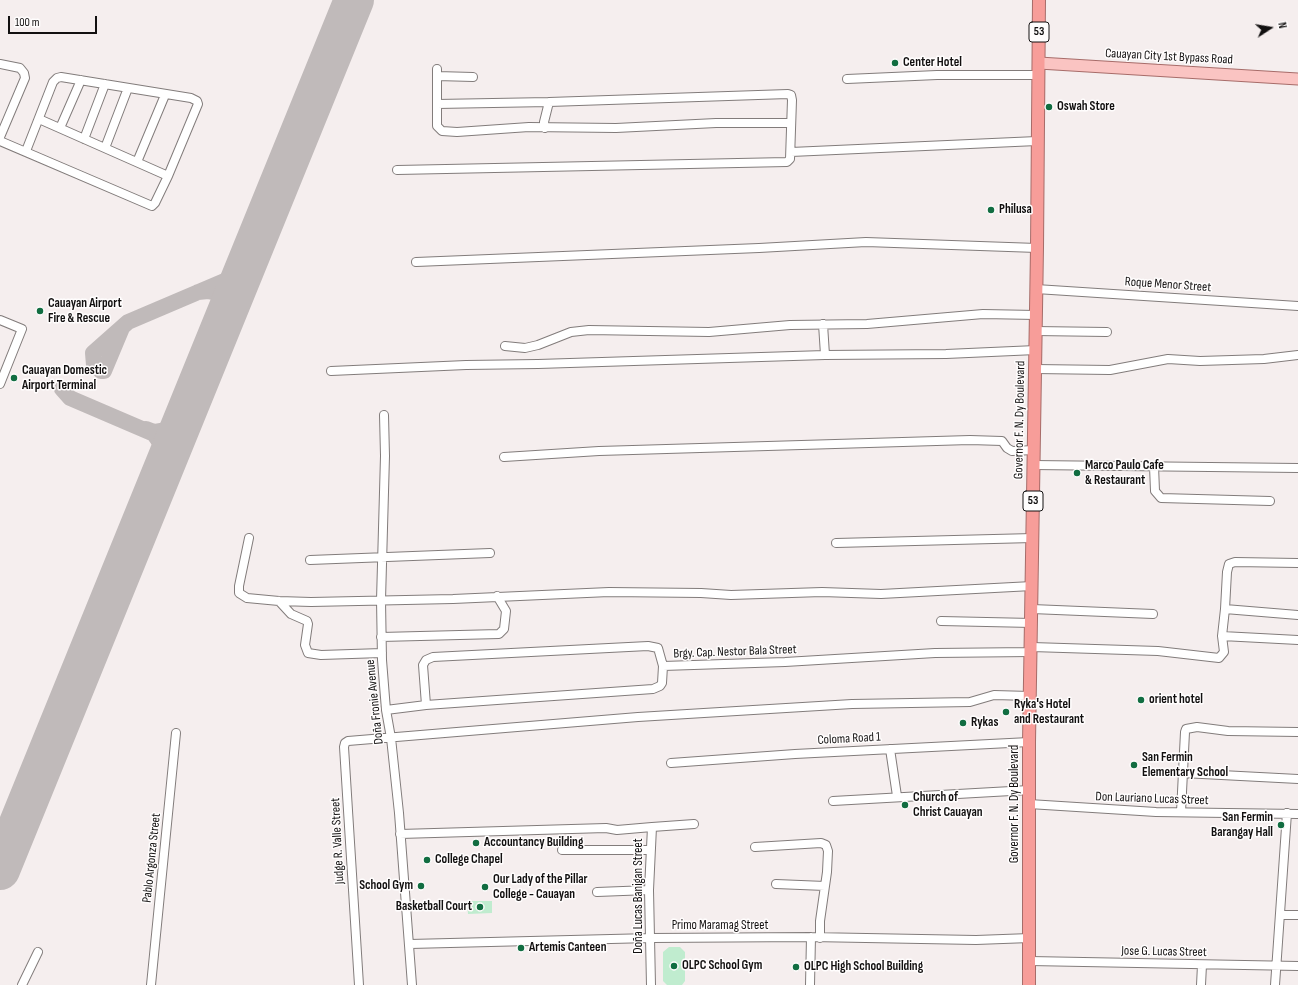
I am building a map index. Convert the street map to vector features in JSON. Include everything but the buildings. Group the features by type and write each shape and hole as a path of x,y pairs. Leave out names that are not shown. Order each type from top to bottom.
{"highway":[{"name":"Governor F. N. Dy Boulevard","path":"1029,985 1029,742 1032,650 1039,0"}],"main road":[{"name":"Cauayan City 1st Bypass Road","path":"1038,69 1298,79"}],"street":[{"path":"0,74 2,65 20,68 24,73 25,78 0,137"},
{"path":"846,79 1038,69"},
{"path":"473,77 437,73 437,126 442,131 457,132 529,127 616,128 716,123 791,123"},
{"path":"0,141 26,151 148,206 152,206 155,204 168,176 198,104 191,98 165,95 81,80 57,78 53,82 26,151"},
{"path":"60,128 81,80"},
{"path":"84,139 105,84"},
{"path":"104,148 128,88"},
{"path":"397,170 785,162 790,159 792,100 791,96 788,94 437,104"},
{"path":"136,162 165,95"},
{"path":"545,128 544,122 549,102"},
{"path":"39,119 168,176"},
{"path":"791,152 919,148 1037,141"},
{"path":"416,262 759,248 866,242 1037,248"},
{"name":"Roque Menor Street","path":"1036,289 1298,306"},
{"path":"505,346 525,348 538,345 571,332 589,330 709,332 790,325 867,324 983,314 1036,315"},
{"path":"0,320 22,329 0,384"},
{"path":"823,324 825,355"},
{"path":"1036,331 1107,332"},
{"path":"331,370 825,355 946,354 1036,350"},
{"path":"1035,369 1110,370 1168,359 1200,361 1257,359 1298,355"},
{"name":"Doña Fronie Avenue","path":"384,416 381,637 386,710 391,738 410,944 412,985"},
{"path":"504,457 599,451 970,440 1002,440 1007,448 1012,451 1034,450"},
{"path":"1033,465 1298,468"},
{"path":"1154,466 1155,492 1161,498 1270,501"},
{"path":"249,538 239,586 239,593 247,598 279,601 311,602 640,592 731,595 822,592 881,594 1032,586"},
{"path":"836,543 1033,538"},
{"path":"310,560 490,553"},
{"path":"1298,563 1235,562 1229,564 1226,572 1225,609 1222,636 1298,640"},
{"path":"381,637 499,634 504,629 506,618 503,604 497,596"},
{"path":"279,601 291,614 307,621 308,624 305,645 308,653 321,655 382,653"},
{"path":"1032,609 1153,614"},
{"path":"1225,609 1298,615"},
{"path":"941,621 1032,623"},
{"name":"Brgy. Cap. Nestor Bala Street","path":"386,710 426,705 653,689 660,686 662,683 663,666 807,661 935,653 1032,650 1158,651 1219,658 1224,652 1222,636"},
{"path":"426,705 423,665 426,660 433,656 648,646 658,648 663,666"},
{"path":"391,738 638,717 852,704 970,702 994,695 1030,696"},
{"path":"1181,812 1185,732 1190,727 1228,731 1298,732"},
{"name":"Pablo Argonza Street","path":"151,985 176,733"},
{"name":"Judge R. Valle Street","path":"359,985 344,747 345,743 348,741 391,738"},
{"name":"Coloma Road 1","path":"670,764 795,754 1029,742"},
{"path":"890,749 896,796"},
{"path":"1183,773 1298,779"},
{"path":"833,800 1029,790"},
{"name":"Don Lauriano Lucas Street","path":"1029,804 1255,815 1288,813 1298,814"},
{"path":"1276,985 1288,813"},
{"name":"Doña Lucas Banigan Street","path":"651,985 649,890 652,826 694,824"},
{"path":"400,834 598,828 618,830 652,826"},
{"path":"755,847 821,843 826,845 828,851 820,921 820,938"},
{"path":"562,850 650,850"},
{"path":"776,884 825,886"},
{"path":"597,892 649,890"},
{"path":"1280,915 1298,915"},
{"path":"810,985 811,937"},
{"name":"Primo Maramag Street","path":"410,944 651,938 811,937 976,940 1030,938"},
{"path":"22,985 38,952"},
{"name":"Jose G. Lucas Street","path":"1030,961 1298,966"},
{"path":"1201,985 1202,965"}],"green space":[{"name":"Basketball Court","path":"467,901 492,901 492,913 468,914"},
{"name":"OLPC School Gym","path":"669,947 680,947 685,952 685,981 682,985 667,985 663,981 663,952"}],"taxiway":[{"path":"122,328 104,371 101,371 94,365 93,353 128,322 236,276 246,267"},
{"path":"198,292 214,292 227,303 228,308 225,317"},
{"path":"62,389 70,398 154,434 164,448 166,455 160,478"},
{"path":"146,429 154,432 165,430 176,425 186,413"}],"runway":[{"path":"0,870 354,0"}],"place":[{"name":"Center Hotel","path":"895,63"},
{"name":"Oswah Store","path":"1049,107"},
{"name":"Philusa","path":"991,210"},
{"name":"Cauayan Airport Fire & Rescue","path":"40,311"},
{"name":"Cauayan Domestic Airport Terminal","path":"14,378"},
{"name":"Marco Paulo Cafe & Restaurant","path":"1077,473"},
{"name":"orient hotel","path":"1141,700"},
{"name":"Ryka's Hotel and Restaurant","path":"1006,712"},
{"name":"Rykas","path":"963,723"},
{"name":"San Fermin Elementary School","path":"1134,765"},
{"name":"Church of Christ Cauayan","path":"905,805"},
{"name":"San Fermin Barangay Hall","path":"1281,825"},
{"name":"Accountancy Building","path":"476,843"},
{"name":"College Chapel","path":"427,860"},
{"name":"School Gym","path":"421,886"},
{"name":"Our Lady of the Pillar College - Cauayan","path":"485,887"},
{"name":"Basketball Court","path":"480,907"},
{"name":"Artemis Canteen","path":"521,948"},
{"name":"OLPC School Gym","path":"674,966"},
{"name":"OLPC High School Building","path":"796,967"}]}
